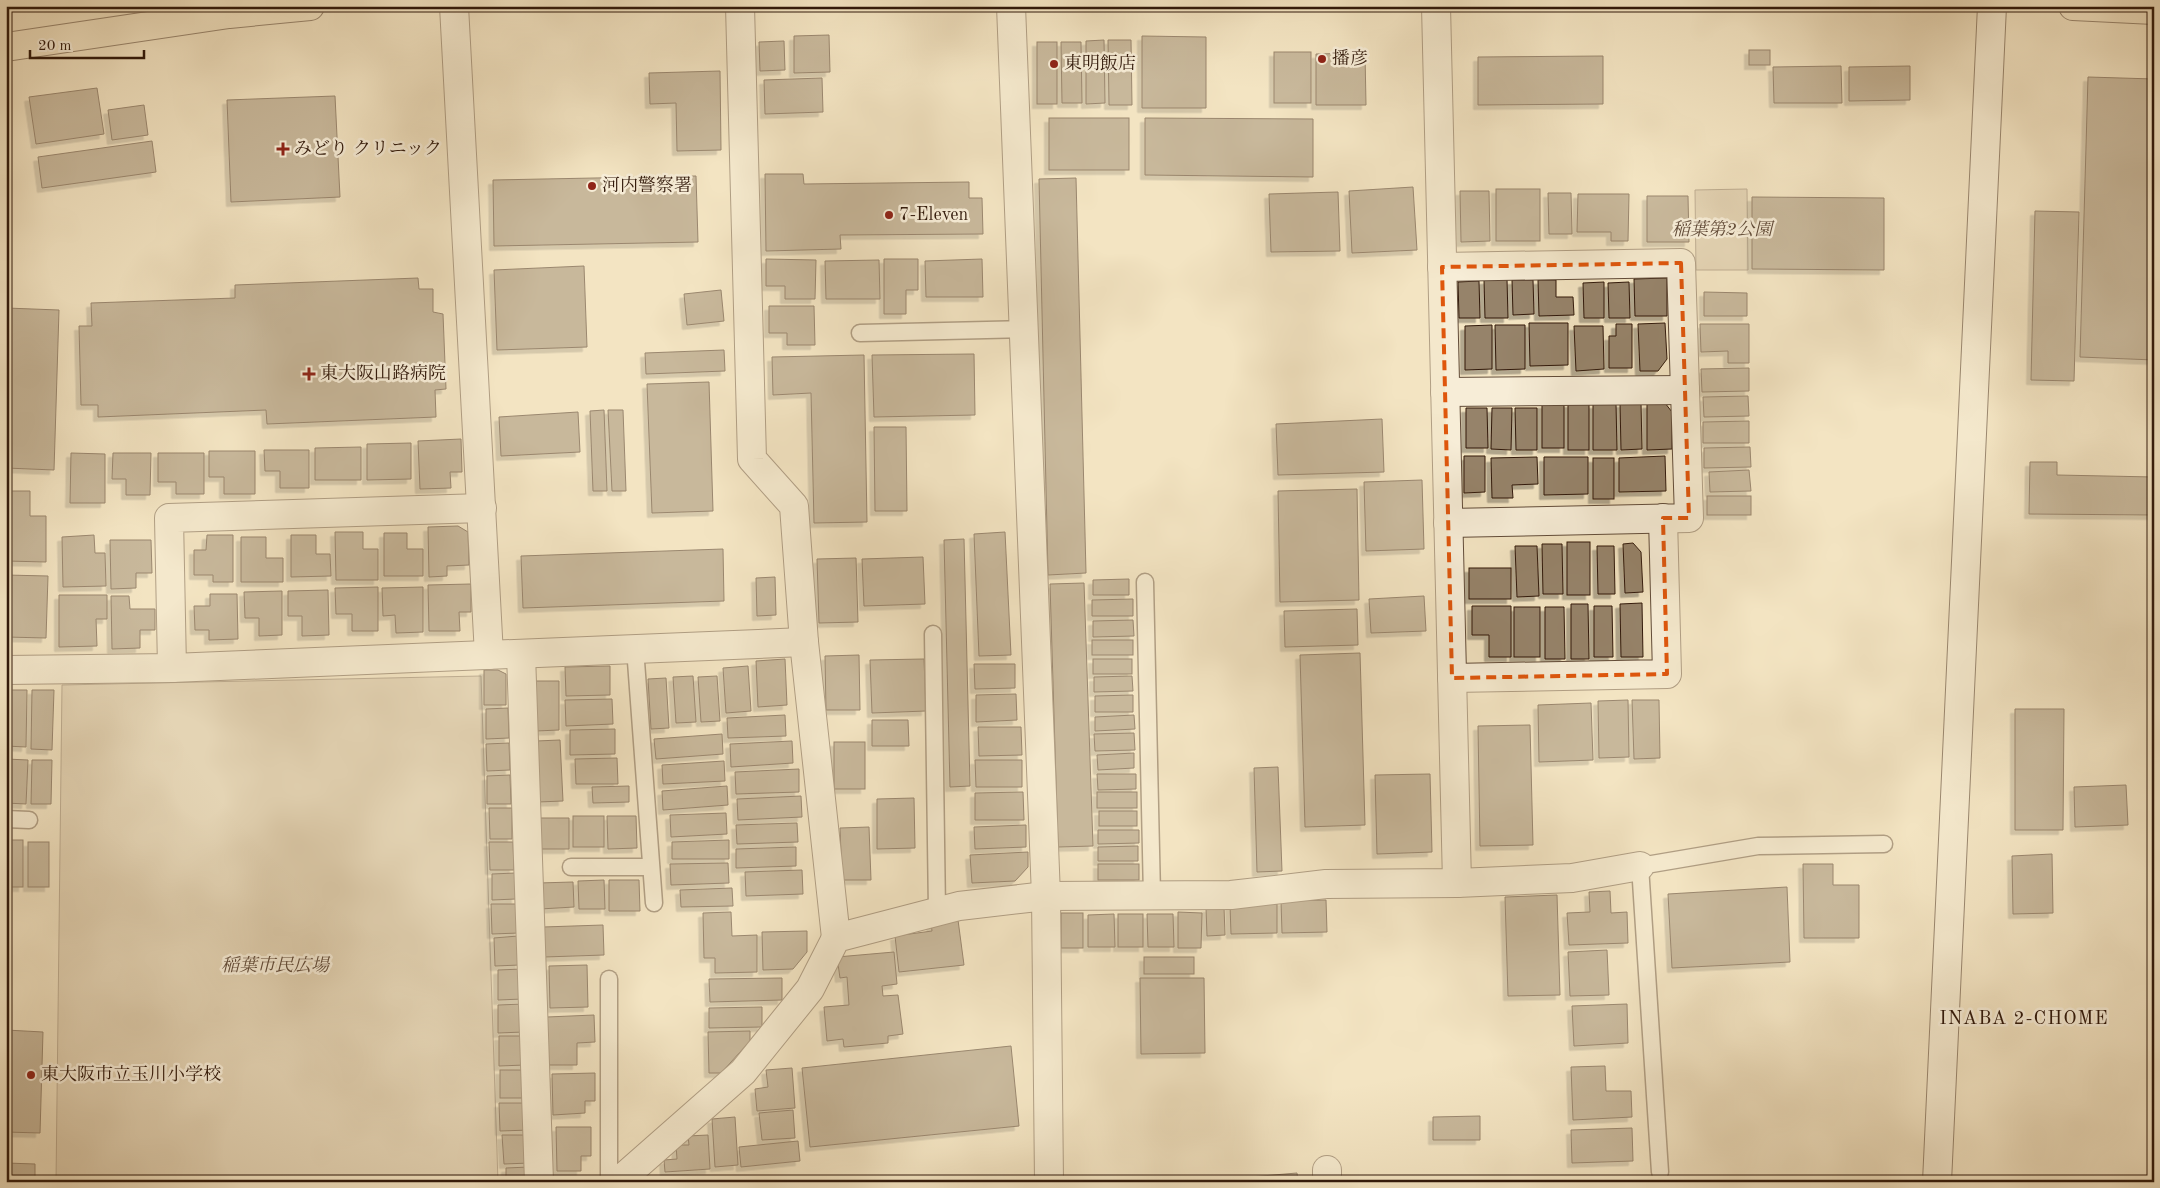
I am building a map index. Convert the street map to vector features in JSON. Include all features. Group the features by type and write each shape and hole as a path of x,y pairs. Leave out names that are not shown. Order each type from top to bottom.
{"main road":[{"path":"6,47 226,10 310,6"},
{"path":"2073,6 2154,10"}],"street":[{"path":"454,6 489,655"},
{"path":"618,1182 743,1072 810,989 836,938 804,642 794,506 752,459 740,6"},
{"path":"1012,6 1046,896 1049,1182"},
{"path":"1436,6 1457,883"},
{"path":"1937,1182 1992,6"},
{"path":"1442,267 1681,263 1689,518 1448,523"},
{"path":"1445,392 1685,390"},
{"path":"172,668 168,518 482,508"},
{"path":"1452,678 1666,674 1663,518"},
{"path":"6,670 172,668 804,642"},
{"path":"521,654 539,1182"},
{"path":"836,938 959,906 1046,896 1231,895 1326,884 1457,883 1572,878 1640,866"}],"lane":[{"path":"860,333 1024,329"},
{"path":"1145,582 1152,896"},
{"path":"933,634 937,911"},
{"path":"635,648 654,903"},
{"path":"6,819 29,820"},
{"path":"1660,1172 1640,866 1758,846 1884,844"},
{"path":"571,867 651,867"},
{"path":"609,979 609,1182"}],"highlighted area":[{"path":"1681,263 1689,518 1663,518 1667,674 1452,678 1442,267"}],"green space":[{"name":"稲葉第2公園","path":"1747,189 1748,270 1696,270 1695,190"},
{"name":"稲葉市民広場","path":"481,676 498,1182 56,1182 62,685"}],"building":[{"path":"829,35 830,72 794,73 794,36"},
{"path":"1142,36 1206,37 1206,108 1142,108"},
{"path":"1104,40 1105,103 1086,104 1086,41"},
{"path":"1108,40 1131,40 1132,105 1109,105"},
{"path":"784,41 785,70 760,71 759,42"},
{"path":"1037,42 1057,42 1057,104 1037,104"},
{"path":"1061,42 1081,42 1082,103 1062,103"},
{"path":"1749,50 1770,50 1770,65 1749,65"},
{"path":"1274,52 1311,52 1311,103 1274,103"},
{"path":"1365,53 1366,105 1316,105 1316,54"},
{"path":"1603,56 1603,104 1478,105 1478,57"},
{"path":"1841,66 1842,103 1774,103 1773,67"},
{"path":"1910,66 1910,100 1849,101 1849,67"},
{"path":"720,71 721,150 677,151 676,103 650,104 649,73"},
{"path":"2088,77 2154,79 2154,360 2080,357"},
{"path":"822,78 823,112 765,114 764,80"},
{"path":"97,88 104,134 36,144 29,97"},
{"name":"みどり クリニック","path":"335,96 340,197 231,202 227,100"},
{"path":"144,105 148,135 112,140 108,110"},
{"path":"1049,118 1129,118 1129,170 1049,170"},
{"path":"1145,118 1313,119 1313,177 1145,175"},
{"path":"152,141 156,172 42,188 38,157"},
{"path":"765,174 803,174 804,184 969,182 969,198 982,198 983,234 840,235 841,249 766,251"},
{"path":"696,176 698,242 494,246 493,180"},
{"path":"1076,178 1086,573 1048,575 1039,179"},
{"path":"1413,187 1417,250 1352,253 1349,191"},
{"path":"1496,189 1540,189 1540,241 1496,241"},
{"path":"1460,191 1489,191 1490,241 1461,242"},
{"path":"1338,192 1340,251 1271,252 1269,194"},
{"path":"1548,193 1571,193 1572,234 1549,234"},
{"path":"1578,194 1629,194 1628,241 1611,241 1611,232 1577,232"},
{"path":"1647,196 1688,196 1689,242 1647,242"},
{"path":"1752,197 1884,198 1884,270 1752,269"},
{"path":"2035,211 2079,212 2074,381 2031,380"},
{"path":"766,259 816,260 815,299 785,299 785,286 766,286"},
{"path":"884,259 918,259 918,290 906,290 906,314 884,314"},
{"path":"982,259 983,297 926,297 925,261"},
{"path":"879,260 880,299 826,299 825,261"},
{"path":"584,266 587,347 497,350 494,270"},
{"path":"418,278 419,289 433,289 433,312 443,314 446,389 435,390 436,417 267,424 266,410 98,417 98,405 81,405 79,326 92,326 91,303 235,298 235,285"},
{"path":"1667,278 1667,316 1635,316 1634,279"},
{"path":"1507,279 1508,318 1485,318 1484,280"},
{"path":"1512,280 1533,280 1534,314 1513,315"},
{"path":"1538,280 1556,280 1556,297 1573,297 1574,315 1539,316"},
{"path":"1479,281 1480,318 1459,318 1458,282"},
{"path":"1604,282 1604,318 1584,318 1583,283"},
{"path":"1629,282 1630,318 1609,318 1608,283"},
{"path":"721,290 724,321 687,325 684,294"},
{"path":"1704,292 1747,293 1747,316 1704,316"},
{"path":"769,306 814,306 815,345 787,345 787,333 769,333"},
{"path":"6,308 59,310 54,470 6,468"},
{"path":"1529,323 1568,323 1568,365 1530,366"},
{"path":"1665,323 1667,359 1658,371 1640,371 1638,324"},
{"path":"1616,324 1632,324 1632,368 1609,368 1609,336 1616,336"},
{"path":"1700,324 1749,324 1749,363 1728,363 1728,351 1701,352"},
{"path":"1492,325 1492,369 1465,370 1465,326"},
{"path":"1495,325 1525,325 1525,369 1496,370"},
{"path":"1574,326 1603,326 1604,369 1576,371"},
{"path":"724,350 725,371 646,374 645,353"},
{"path":"974,354 975,415 874,417 872,355"},
{"path":"864,355 867,522 814,523 811,393 773,395 772,357"},
{"path":"1749,368 1749,391 1702,392 1701,369"},
{"path":"709,382 713,511 652,513 647,384"},
{"path":"1748,396 1749,416 1704,417 1703,397"},
{"path":"1568,403 1589,403 1589,450 1568,450"},
{"path":"1620,403 1641,403 1642,449 1621,450"},
{"path":"1665,403 1672,412 1672,449 1647,450 1647,404"},
{"path":"1542,404 1564,404 1564,448 1542,448"},
{"path":"1593,404 1616,404 1617,450 1593,450"},
{"path":"1466,408 1487,408 1488,448 1466,448"},
{"path":"1492,408 1512,408 1511,450 1491,449"},
{"path":"1515,408 1537,408 1537,450 1516,450"},
{"path":"604,410 607,491 593,491 590,411"},
{"path":"608,410 623,410 626,491 612,491"},
{"path":"578,412 580,452 501,456 499,417"},
{"path":"1382,419 1384,472 1278,475 1276,424"},
{"path":"1749,421 1749,443 1703,443 1703,422"},
{"path":"874,427 906,427 907,511 875,511"},
{"path":"461,439 462,472 450,472 451,488 420,489 418,441"},
{"path":"411,443 411,479 367,480 367,444"},
{"path":"361,447 361,480 315,480 315,448"},
{"path":"1750,447 1751,467 1704,468 1704,448"},
{"path":"264,450 309,450 309,488 280,488 280,471 265,471"},
{"path":"209,451 255,451 255,494 224,494 224,477 209,477"},
{"path":"71,453 105,454 105,503 70,503"},
{"path":"113,453 151,453 150,495 126,495 126,479 112,479"},
{"path":"158,453 204,453 204,494 176,494 176,482 158,482"},
{"path":"1464,456 1485,456 1485,492 1464,493"},
{"path":"1665,456 1666,491 1619,492 1619,458"},
{"path":"1537,457 1538,484 1512,485 1513,498 1492,498 1491,458"},
{"path":"1544,457 1588,457 1588,494 1544,495"},
{"path":"1593,458 1614,458 1614,499 1593,499"},
{"path":"2030,462 2057,462 2057,475 2154,477 2154,515 2029,514"},
{"path":"1749,470 1751,491 1710,492 1709,472"},
{"path":"1422,480 1424,549 1366,551 1364,482"},
{"path":"1357,489 1359,600 1280,602 1278,491"},
{"path":"6,491 30,491 30,516 46,516 46,562 6,561"},
{"path":"1707,496 1751,496 1751,515 1707,515"},
{"path":"458,526 468,532 469,565 447,566 447,576 429,577 428,527"},
{"path":"335,532 363,532 363,549 378,549 378,580 336,580"},
{"path":"1005,532 1011,655 979,656 974,534"},
{"path":"384,533 407,533 407,549 423,549 423,576 384,576"},
{"path":"94,535 95,553 105,553 106,586 63,587 62,537"},
{"path":"207,535 233,535 233,582 213,582 213,575 194,575 194,550 206,550"},
{"path":"291,535 316,535 316,554 330,554 331,576 291,577"},
{"path":"241,537 266,537 266,558 283,558 283,582 241,582"},
{"path":"964,539 970,786 950,787 944,540"},
{"path":"110,540 151,540 152,573 136,573 136,588 111,589"},
{"path":"1567,542 1590,542 1590,595 1567,595"},
{"path":"1633,543 1641,552 1643,592 1625,593 1623,544"},
{"path":"1542,544 1562,544 1563,594 1543,594"},
{"path":"1515,546 1537,546 1539,596 1517,597"},
{"path":"1597,546 1614,546 1615,594 1598,594"},
{"path":"723,549 724,601 523,608 521,556"},
{"path":"923,557 925,604 864,606 862,559"},
{"path":"856,558 858,622 819,623 817,559"},
{"path":"1469,568 1511,568 1511,599 1469,599"},
{"path":"6,575 48,576 46,638 6,637"},
{"path":"775,577 776,615 757,616 756,578"},
{"path":"1129,579 1129,595 1093,595 1093,580"},
{"path":"1084,583 1093,846 1058,847 1050,584"},
{"path":"471,584 471,612 459,612 460,631 429,631 428,585"},
{"path":"378,587 378,631 352,631 352,614 336,614 335,588"},
{"path":"423,587 423,632 396,633 395,615 383,616 382,588"},
{"path":"328,590 329,635 302,636 302,616 288,616 288,591"},
{"path":"282,591 282,635 259,636 259,618 245,618 244,592"},
{"path":"210,594 237,594 238,639 209,640 209,630 195,630 194,606 210,606"},
{"path":"59,595 107,595 107,619 96,619 97,646 59,647"},
{"path":"111,596 129,596 130,609 155,609 155,630 140,630 140,648 112,649"},
{"path":"1424,596 1426,631 1371,633 1369,599"},
{"path":"1133,599 1133,616 1092,616 1092,600"},
{"path":"1642,603 1643,657 1621,657 1620,604"},
{"path":"1571,604 1588,604 1589,659 1571,659"},
{"path":"1472,606 1511,606 1511,657 1489,657 1489,635 1472,635"},
{"path":"1594,606 1612,606 1613,657 1594,657"},
{"path":"1514,607 1540,607 1540,657 1514,657"},
{"path":"1545,607 1564,607 1565,659 1545,659"},
{"path":"1357,609 1358,645 1285,647 1284,611"},
{"path":"1133,620 1134,636 1093,637 1093,621"},
{"path":"1092,640 1133,640 1133,655 1092,655"},
{"path":"1360,653 1365,825 1305,827 1300,655"},
{"path":"859,655 860,710 826,710 825,656"},
{"path":"785,659 787,705 758,707 756,661"},
{"path":"924,659 926,711 872,713 870,660"},
{"path":"1093,659 1132,659 1132,674 1093,674"},
{"path":"974,664 1015,664 1015,688 975,689"},
{"path":"610,666 610,695 566,696 565,667"},
{"path":"748,666 751,711 726,713 723,668"},
{"path":"484,670 498,670 506,674 506,705 484,705"},
{"path":"693,676 696,722 676,723 673,677"},
{"path":"717,676 720,721 701,722 698,677"},
{"path":"1132,676 1133,691 1094,692 1094,677"},
{"path":"666,678 669,728 651,729 648,679"},
{"path":"535,681 559,681 559,730 536,731"},
{"path":"6,690 27,690 26,747 6,746"},
{"path":"32,690 54,690 52,750 31,749"},
{"path":"1016,694 1017,720 976,722 976,695"},
{"path":"1133,695 1133,712 1095,712 1095,696"},
{"path":"612,699 613,724 566,726 565,700"},
{"path":"1628,700 1629,757 1599,758 1598,701"},
{"path":"1632,700 1659,700 1660,758 1634,759"},
{"path":"1591,703 1593,760 1539,762 1538,705"},
{"path":"508,708 509,738 486,739 486,709"},
{"path":"2015,709 2064,709 2063,830 2015,830"},
{"path":"785,715 786,736 728,738 727,718"},
{"path":"1134,715 1135,729 1095,731 1095,717"},
{"path":"872,720 908,720 909,746 872,746"},
{"path":"1530,725 1533,845 1480,846 1478,726"},
{"path":"978,727 1021,727 1022,755 979,756"},
{"path":"615,729 615,754 570,755 570,730"},
{"path":"1134,733 1135,750 1095,751 1094,734"},
{"path":"722,734 723,754 656,759 654,739"},
{"path":"560,740 563,801 538,802 536,741"},
{"path":"792,741 793,763 731,767 730,744"},
{"path":"834,742 865,742 865,789 834,789"},
{"path":"509,743 510,770 487,771 486,744"},
{"path":"1134,753 1134,768 1098,770 1097,755"},
{"path":"617,758 618,784 576,784 575,759"},
{"path":"6,759 28,760 26,804 6,803"},
{"path":"32,760 52,760 51,804 31,804"},
{"path":"975,760 1022,760 1022,787 976,787"},
{"path":"724,761 725,781 663,784 662,765"},
{"path":"1278,767 1282,871 1257,872 1254,768"},
{"path":"799,769 799,792 736,794 735,772"},
{"path":"1097,774 1136,774 1136,789 1098,790"},
{"path":"1430,774 1432,852 1377,854 1375,775"},
{"path":"510,775 511,804 487,804 487,776"},
{"path":"2126,785 2128,825 2075,827 2074,787"},
{"path":"629,786 629,802 593,803 592,787"},
{"path":"727,786 728,805 663,810 662,791"},
{"path":"1023,792 1024,820 975,820 975,793"},
{"path":"1097,792 1137,792 1137,808 1097,808"},
{"path":"801,796 802,817 738,820 737,799"},
{"path":"914,798 915,848 877,849 877,799"},
{"path":"489,808 512,808 512,839 490,839"},
{"path":"1099,811 1137,811 1137,826 1099,826"},
{"path":"726,813 727,834 671,837 670,815"},
{"path":"573,816 604,816 604,847 573,847"},
{"path":"607,816 636,816 637,848 608,849"},
{"path":"538,818 569,818 569,849 539,849"},
{"path":"797,823 798,842 737,844 736,825"},
{"path":"1026,825 1026,847 975,849 974,827"},
{"path":"869,827 871,880 842,880 840,828"},
{"path":"1098,830 1139,830 1139,843 1098,844"},
{"path":"6,840 23,840 23,887 6,887"},
{"path":"729,840 729,859 672,859 672,842"},
{"path":"28,842 49,842 49,887 28,887"},
{"path":"489,842 513,842 514,870 490,870"},
{"path":"1138,846 1138,861 1098,861 1098,847"},
{"path":"796,847 796,866 736,868 736,849"},
{"path":"1028,852 1028,867 1015,881 972,883 970,855"},
{"path":"2052,854 2053,913 2013,914 2012,856"},
{"path":"728,863 729,883 671,885 670,864"},
{"path":"1098,864 1139,864 1139,880 1098,880"},
{"path":"1803,864 1833,864 1833,885 1859,885 1859,938 1804,938"},
{"path":"802,870 803,894 746,896 745,872"},
{"path":"515,873 516,899 492,900 492,874"},
{"path":"604,880 605,909 579,909 578,881"},
{"path":"609,880 639,880 640,911 609,911"},
{"path":"573,882 574,907 540,909 538,883"},
{"path":"1787,887 1790,962 1672,968 1668,894"},
{"path":"732,888 733,906 681,907 680,890"},
{"path":"1610,891 1611,913 1627,912 1628,943 1569,945 1567,913 1590,912 1589,892"},
{"path":"6,893 10,894 9,950 6,950"},
{"path":"1557,895 1560,995 1508,996 1505,897"},
{"path":"1326,900 1327,932 1282,933 1281,901"},
{"path":"491,904 518,904 519,933 492,934"},
{"path":"1277,904 1277,933 1231,934 1230,905"},
{"path":"1224,907 1225,935 1207,936 1206,908"},
{"path":"731,912 732,936 757,935 757,972 715,973 715,958 704,958 703,913"},
{"path":"1178,912 1202,913 1201,948 1178,948"},
{"path":"1061,913 1083,913 1083,948 1061,948"},
{"path":"1114,914 1115,947 1088,947 1088,915"},
{"path":"1118,914 1143,914 1143,947 1118,947"},
{"path":"1147,914 1173,914 1174,947 1148,947"},
{"path":"958,920 964,965 899,972 895,936 932,931 931,923"},
{"path":"603,925 604,955 544,957 543,927"},
{"path":"807,931 807,952 793,969 763,970 762,932"},
{"path":"518,936 520,965 495,966 494,938"},
{"path":"1607,950 1609,995 1570,996 1568,952"},
{"path":"894,952 897,984 882,986 883,996 898,995 903,1034 888,1036 888,1043 844,1047 843,1039 827,1041 824,1007 849,1005 847,977 840,978 837,957"},
{"path":"1144,957 1194,957 1194,974 1144,974"},
{"path":"587,965 588,1007 550,1008 549,966"},
{"path":"522,969 523,999 498,1000 498,970"},
{"path":"782,978 782,1000 710,1002 709,979"},
{"path":"1140,978 1204,978 1205,1053 1141,1054"},
{"path":"524,1004 524,1032 498,1033 498,1005"},
{"path":"1627,1004 1628,1043 1574,1046 1572,1006"},
{"path":"762,1007 762,1027 709,1028 709,1008"},
{"path":"594,1015 595,1042 577,1043 577,1065 548,1065 547,1017"},
{"path":"6,1030 43,1032 40,1133 6,1132"},
{"path":"750,1031 750,1041 721,1073 709,1073 708,1032"},
{"path":"499,1036 525,1036 525,1065 499,1066"},
{"path":"1011,1046 1019,1126 810,1147 802,1068"},
{"path":"1605,1066 1606,1091 1631,1091 1632,1117 1573,1120 1571,1067"},
{"path":"792,1068 795,1108 757,1111 755,1089 768,1087 766,1070"},
{"path":"500,1070 527,1070 527,1098 500,1098"},
{"path":"595,1073 595,1101 585,1101 585,1113 553,1115 552,1074"},
{"path":"499,1103 529,1103 530,1130 500,1131"},
{"path":"793,1110 795,1138 762,1140 759,1113"},
{"path":"1480,1116 1480,1140 1433,1140 1433,1117"},
{"path":"735,1117 738,1165 715,1167 712,1119"},
{"path":"556,1127 591,1127 591,1156 581,1156 581,1171 557,1171"},
{"path":"1632,1128 1633,1161 1572,1163 1571,1130"},
{"path":"502,1135 529,1135 530,1163 504,1164"},
{"path":"708,1135 710,1169 665,1172 664,1160 677,1159 676,1145 689,1145 688,1136"},
{"path":"798,1141 800,1161 741,1167 739,1147"},
{"path":"6,1163 35,1164 35,1182 6,1182"},
{"path":"529,1167 529,1182 506,1182 506,1168"},
{"path":"1297,1173 1298,1182 1192,1182"}],"place":[{"name":"播彦","path":"1322,59"},
{"name":"東明飯店","path":"1054,64"},
{"name":"みどり クリニック","path":"283,149"},
{"name":"河内警察署","path":"592,186"},
{"name":"7-Eleven","path":"889,215"},
{"name":"東大阪山路病院","path":"309,374"},
{"name":"東大阪市立玉川小学校","path":"31,1075"}],"district":[{"name":"INABA 2-CHOME","path":"2024,1019"}]}
